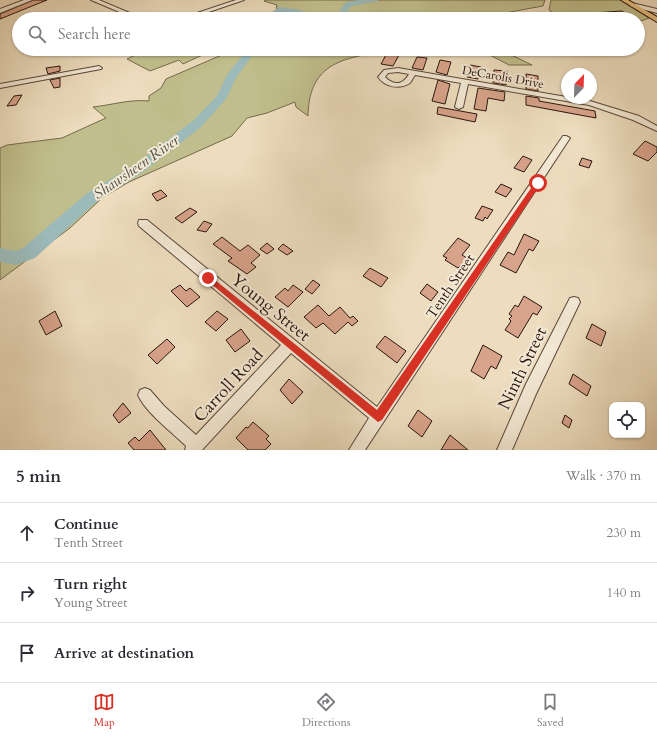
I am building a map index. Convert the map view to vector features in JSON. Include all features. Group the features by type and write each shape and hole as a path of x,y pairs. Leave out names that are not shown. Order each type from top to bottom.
{"main road":[{"path":"624,0 644,12"},
{"path":"645,13 657,20"}],"street":[{"path":"0,11 29,0"},
{"path":"96,0 124,12"},
{"path":"204,12 241,0"},
{"path":"632,5 657,11"},
{"path":"0,86 99,68"},
{"name":"DeCarolis Drive","path":"413,73 590,103 636,118 657,129"},
{"path":"459,107 465,82"},
{"name":"Tenth Street","path":"356,450 566,138"},
{"name":"Young Street","path":"143,223 378,417"},
{"name":"Ninth Street","path":"504,450 531,389 574,302"},
{"name":"Carroll Road","path":"194,448 290,345"},
{"path":"145,395 194,448"}],"shaded area":[{"path":"545,0 543,6 510,12 274,12 279,10 276,8 277,5 264,1"},
{"path":"551,0 620,0 639,12 552,12 549,10"},
{"path":"133,56 200,56 183,64 179,60 150,71 127,59"},
{"path":"219,56 360,56 336,64 324,71 316,82 310,97 308,116 296,107 295,102 267,113 247,118 232,136 129,182 102,198 70,228 0,280 0,148 7,145 62,138 106,118 93,107 128,101 149,101 149,96 161,88 166,79"},
{"path":"492,56 513,56 532,65 509,65"}],"building":[{"path":"33,0 47,0 17,12 12,12 12,14 0,19 0,14"},
{"path":"385,56 398,56 393,66 381,64"},
{"path":"417,57 427,58 423,70 412,68"},
{"path":"440,60 451,62 447,75 436,72"},
{"path":"470,65 481,67 478,79 467,77"},
{"path":"60,66 60,71 48,74 46,68"},
{"path":"494,70 507,71 506,85 493,83"},
{"path":"526,74 538,76 538,91 526,89"},
{"path":"60,78 60,87 54,88 50,80"},
{"path":"438,80 450,84 445,104 432,101"},
{"path":"478,88 505,92 504,101 488,98 486,111 474,109"},
{"path":"22,95 16,105 7,106 14,96"},
{"path":"526,96 539,98 539,101 595,111 596,118 526,105"},
{"path":"438,107 477,114 475,122 437,114"},
{"path":"645,141 657,147 657,152 648,161 633,154"},
{"path":"523,156 532,160 524,172 514,168"},
{"path":"582,158 592,161 589,168 579,165"},
{"path":"501,184 512,189 506,197 495,192"},
{"path":"161,190 167,196 157,201 152,194"},
{"path":"482,206 493,210 487,219 485,217 483,221 475,218"},
{"path":"190,208 197,212 182,223 175,218"},
{"path":"204,221 212,224 206,232 197,230"},
{"path":"524,234 539,241 533,251 529,249 516,273 500,265 508,252 514,255"},
{"path":"222,237 240,251 248,245 260,255 251,263 256,267 247,274 228,261 232,258 213,244"},
{"path":"458,238 470,245 462,255 469,259 462,267 460,266 458,268 445,260 447,258 443,256"},
{"path":"267,243 274,249 267,254 260,249"},
{"path":"283,244 293,251 287,255 278,249"},
{"path":"370,268 388,278 381,287 363,276"},
{"path":"313,280 320,285 312,294 305,289"},
{"path":"427,284 438,292 431,301 420,293"},
{"path":"180,285 186,291 190,288 200,297 187,307 171,291"},
{"path":"293,285 303,292 288,307 275,297 285,288 288,291"},
{"path":"524,296 542,307 537,315 533,313 518,338 505,330 511,321 509,319 512,316 509,314 515,305 518,307"},
{"path":"318,305 329,316 340,307 350,318 353,316 358,321 352,326 348,322 335,334 323,323 316,328 304,317"},
{"path":"55,311 62,326 46,335 39,321"},
{"path":"217,311 228,319 216,331 205,322"},
{"path":"592,324 606,332 601,346 586,338"},
{"path":"241,329 250,341 235,352 226,340"},
{"path":"385,336 406,351 397,363 376,347"},
{"path":"167,339 175,347 157,364 148,355"},
{"path":"483,345 502,356 496,369 491,366 484,379 471,371"},
{"path":"573,374 591,386 587,396 569,384"},
{"path":"289,379 303,392 292,404 280,390"},
{"path":"123,403 131,413 119,423 113,415"},
{"path":"418,410 432,421 422,437 408,426"},
{"path":"565,415 572,420 569,428 562,423"},
{"path":"253,422 269,436 266,439 271,444 265,450 248,450 236,438"},
{"path":"150,430 166,450 134,450 128,443 135,437 139,441"},
{"path":"450,435 468,450 441,450"}],"waterway":[{"name":"Shawsheen River","path":"344,12 344,10 349,4 375,0"},
{"name":"Shawsheen River","path":"276,12 279,10 298,12"},
{"name":"Shawsheen River","path":"0,255 16,258 29,253 91,198 141,167 197,124 222,97 232,75 247,56"}],"route":[{"path":"208,278 378,417 538,183"}]}
